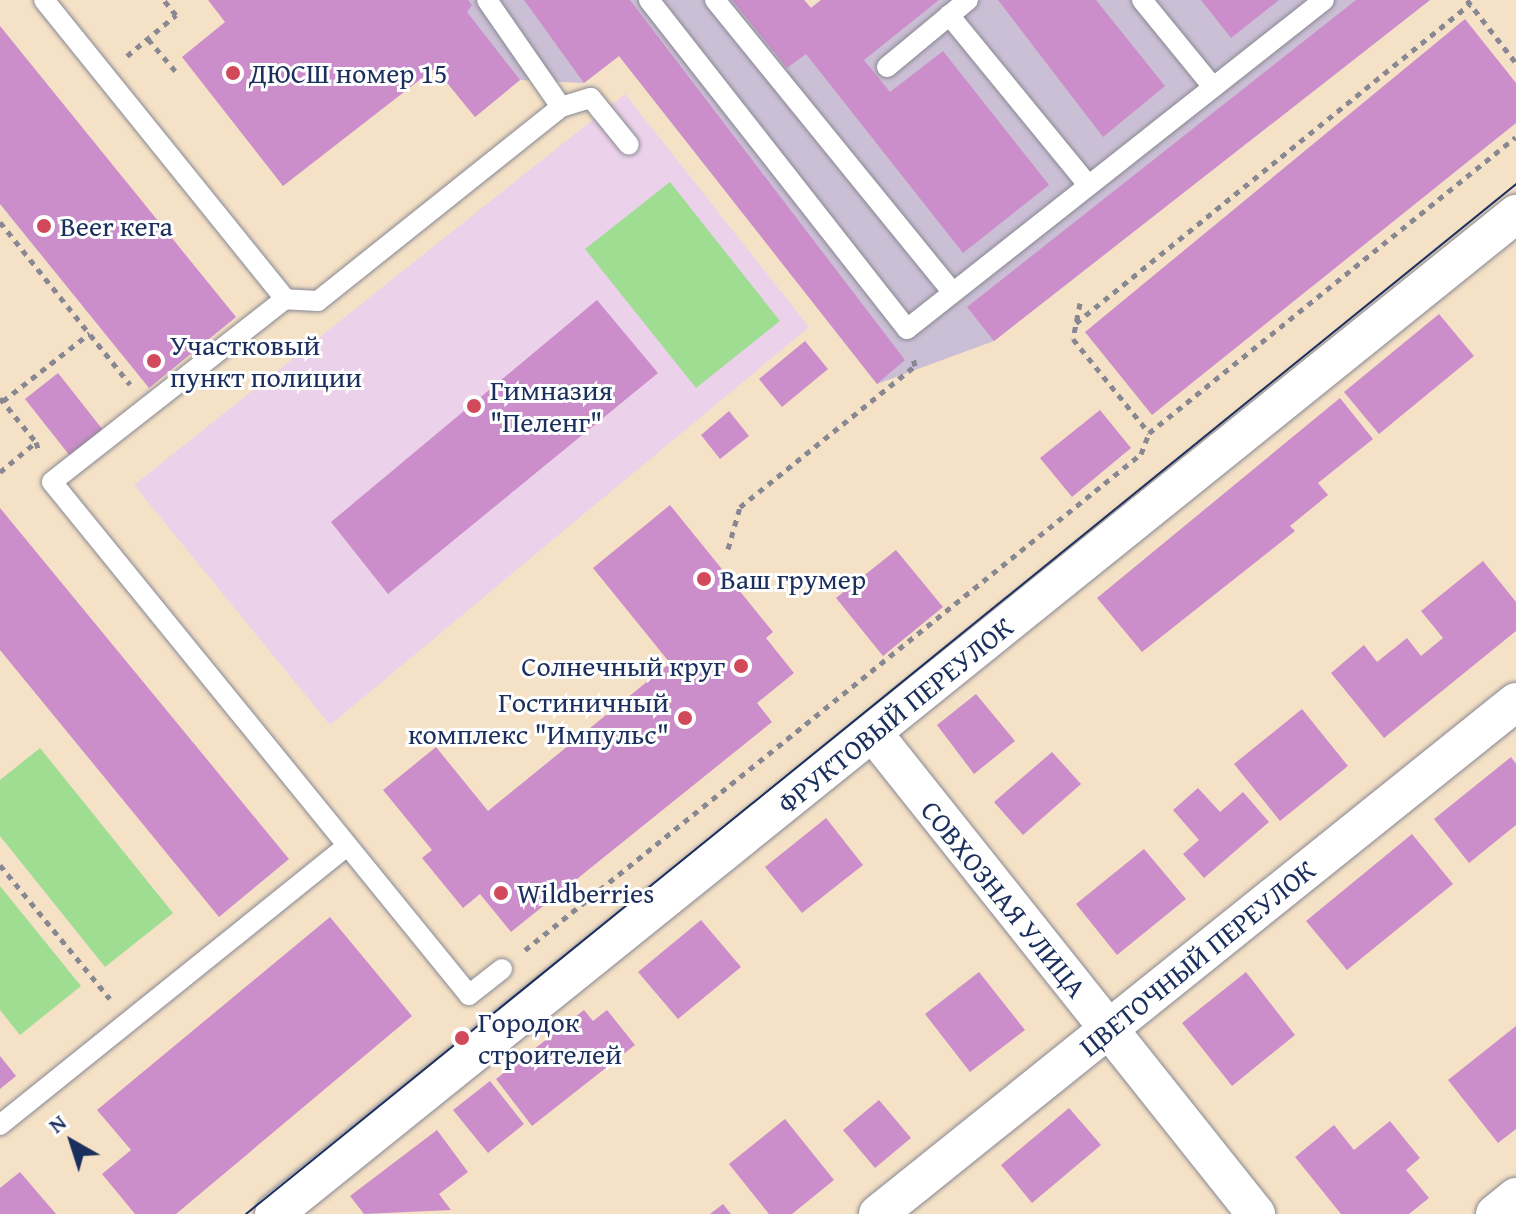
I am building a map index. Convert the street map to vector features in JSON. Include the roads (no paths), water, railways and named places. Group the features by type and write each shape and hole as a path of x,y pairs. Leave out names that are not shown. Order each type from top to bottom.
{"street":[{"name":"ФРУКТОВЫЙ ПЕРЕУЛОК","path":"274,1214 1516,214"},
{"name":"ЦВЕТОЧНЫЙ ПЕРЕУЛОК","path":"878,1214 1516,702"},
{"name":"СОВХОЗНАЯ УЛИЦА","path":"873,733 1256,1214"},
{"path":"1495,1214 1516,1197"}],"lane":[{"path":"44,0 285,299"},
{"path":"487,0 561,107"},
{"path":"649,0 907,329 1324,0"},
{"path":"715,0 952,292"},
{"path":"887,67 968,0"},
{"path":"1142,0 1213,87"},
{"path":"949,15 1088,185"},
{"path":"502,969 469,995 52,482 285,299 318,301 561,107 591,98 629,145"},
{"path":"0,1125 346,847"}],"tram line":[{"path":"246,1214 1516,184"}],"place":[{"name":"ДЮСШ номер 15","path":"233,73"},
{"name":"Beer кега","path":"44,226"},
{"name":"Участковый пункт полиции","path":"154,361"},
{"name":"Гимназия \"Пеленг\"","path":"474,406"},
{"name":"Ваш грумер","path":"704,579"},
{"name":"Солнечный круг","path":"741,666"},
{"name":"Гостиничный комплекс \"Импульс\"","path":"685,718"},
{"name":"Wildberries","path":"501,893"},
{"name":"Городок строителей","path":"462,1038"}]}
